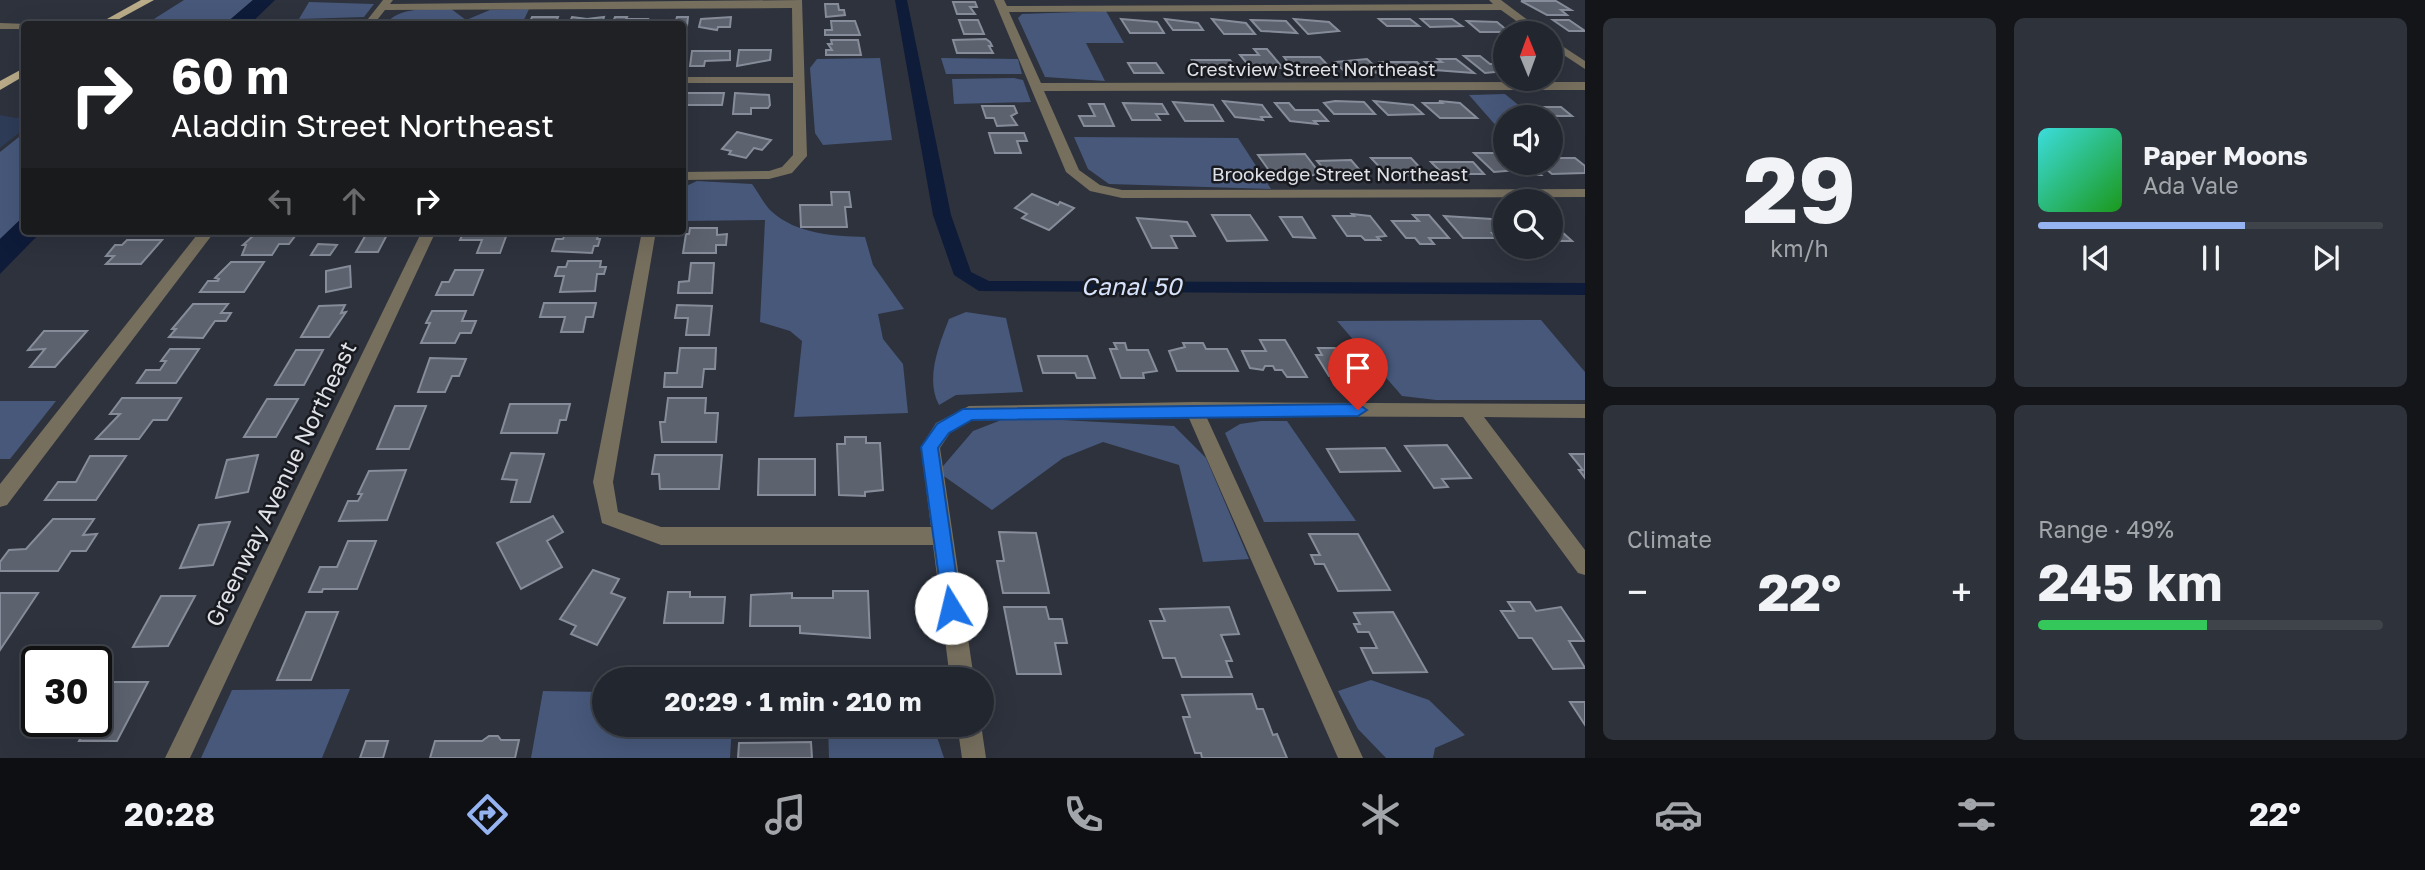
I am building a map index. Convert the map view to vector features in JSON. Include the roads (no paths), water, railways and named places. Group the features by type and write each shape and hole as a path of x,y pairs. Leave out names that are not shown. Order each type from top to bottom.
{"main road":[{"path":"109,21 149,0"},
{"path":"0,86 21,73"}],"street":[{"path":"1494,0 1523,21"},
{"path":"371,21 385,4 797,3 800,156 787,170 769,175 686,176"},
{"path":"1036,87 1001,4 1504,7"},
{"path":"0,26 21,26"},
{"path":"1563,50 1585,66"},
{"path":"686,80 800,79"},
{"name":"Crestview Street Northeast","path":"1036,87 1585,86"},
{"name":"Brookedge Street Northeast","path":"1036,87 1073,172 1096,188 1122,194 1585,193"},
{"path":"0,499 205,235"},
{"name":"Greenway Avenue Northeast","path":"177,758 427,235"},
{"path":"648,235 603,482 609,517 661,536 940,536"},
{"path":"1195,409 1351,758"},
{"path":"959,667 929,447 943,428 969,414 1195,409 1585,411"},
{"path":"1468,410 1585,566"},
{"path":"970,737 974,758"}],"waterway":[{"name":"Canal 50","path":"901,0 942,215 963,275 986,287 1585,289"}]}
